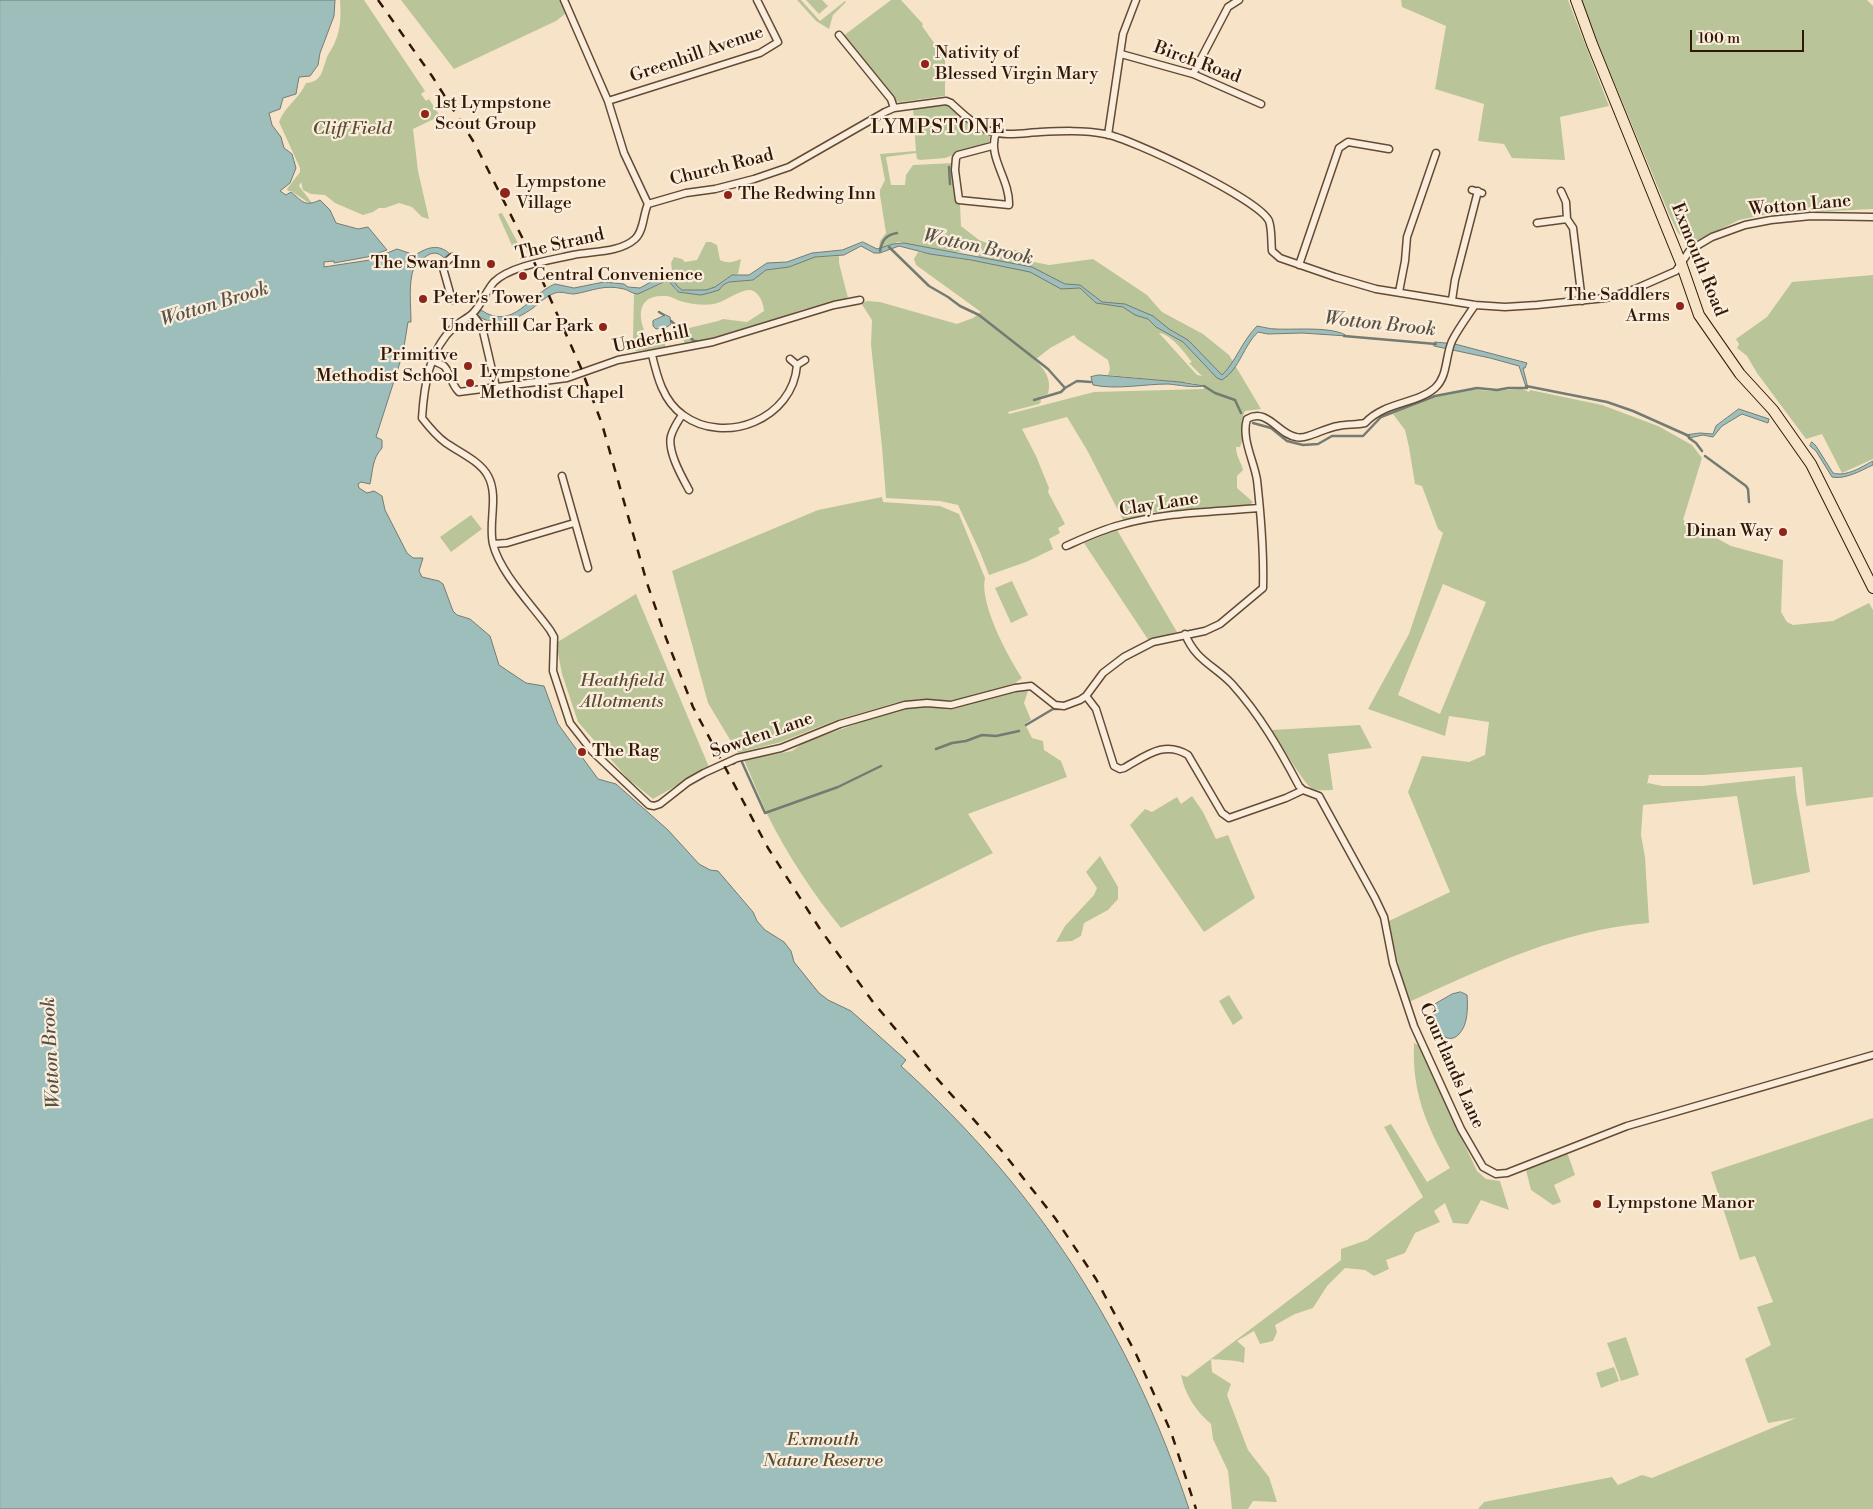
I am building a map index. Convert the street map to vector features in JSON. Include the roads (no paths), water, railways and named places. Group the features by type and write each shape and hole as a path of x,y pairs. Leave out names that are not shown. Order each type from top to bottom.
{"highway":[{"name":"Exmouth Road","path":"1576,0 1681,263 1699,315 1735,368 1773,410 1811,464 1873,588"}],"street":[{"path":"564,0 608,101 624,154 648,204"},
{"name":"Greenhill Avenue","path":"608,101 753,55 778,42 756,0"},
{"path":"1108,135 1123,34 1136,0"},
{"path":"1193,74 1228,7 1239,0"},
{"path":"839,35 891,99 894,108"},
{"name":"Birch Road","path":"1121,54 1193,74 1261,104"},
{"name":"Church Road","path":"648,204 665,198 739,183 789,167 894,108 946,101 978,125 996,133 1094,132 1121,138 1215,182 1258,208 1269,221 1272,251 1280,258 1299,265"},
{"path":"992,146 958,155 956,158 955,170 959,200 1009,205 1006,181 992,146 996,133"},
{"path":"1299,265 1340,148 1348,142 1389,149"},
{"path":"1398,292 1406,262 1408,237 1436,153"},
{"path":"1452,300 1455,280 1477,191"},
{"path":"1561,191 1566,202 1567,219 1573,228 1582,301"},
{"name":"The Strand","path":"422,418 426,383 432,360 452,328 472,314 493,284 506,273 574,255 618,248 633,241 639,235 648,204"},
{"name":"Wotton Lane","path":"1299,265 1376,289 1475,305 1505,307 1582,301 1606,298 1676,271 1690,250 1712,237 1745,225 1770,220 1811,216 1873,217"},
{"path":"1537,223 1567,219"},
{"path":"452,257 443,268 452,300"},
{"name":"Underhill","path":"432,360 443,366 452,386 459,392 560,379 626,358 713,342 834,305 860,300"},
{"path":"1303,790 1229,818 1222,813 1188,755 1179,749 1158,750 1124,768 1120,769 1114,766 1096,708 1086,696 1104,673 1124,658 1153,642 1205,631 1220,624 1263,588 1262,521 1257,480 1246,429 1246,422 1249,418 1253,416 1268,420 1297,438 1339,426 1366,422 1370,417 1384,410 1431,391 1443,377 1452,340 1475,305"},
{"path":"472,314 482,327 496,387"},
{"path":"652,354 659,382 670,401 682,414 702,424 721,428 743,427 757,421 782,402 796,373 797,365"},
{"path":"790,360 797,365"},
{"path":"797,365 805,360"},
{"path":"682,414 671,437 671,449 679,471 689,490"},
{"name":"Sowden Lane","path":"422,418 438,436 487,474 491,487 493,544 499,559 514,583 554,637 553,671 570,723 592,751 648,805 660,804 688,782 737,758 781,748 840,724 905,705 927,703 951,705 1015,688 1031,686 1055,705 1059,706 1073,703 1086,696"},
{"path":"671,474 679,471"},
{"path":"562,476 588,568"},
{"name":"Clay Lane","path":"1066,546 1120,525 1155,517 1259,508"},
{"path":"493,544 507,542 574,522"},
{"name":"Courtlands Lane","path":"1185,634 1189,644 1200,658 1230,682 1257,715 1280,750 1299,786 1303,790 1319,796 1384,917 1393,963 1414,1026 1461,1129 1483,1167 1496,1174 1507,1173 1627,1126 1873,1055"},
{"path":"1409,1032 1414,1026"}],"water":[{"path":"0,0 335,0 334,16 320,53 318,65 310,76 299,77 296,94 283,98 280,109 269,113 272,125 281,137 284,148 292,154 296,168 290,183 280,191 286,195 291,192 301,201 307,203 320,200 330,210 336,223 358,229 368,227 387,250 367,257 334,263 334,261 324,262 324,267 370,260 397,249 415,255 429,248 438,248 447,251 451,255 445,259 433,253 418,262 414,267 410,287 411,322 408,322 403,353 376,437 382,440 382,448 372,469 370,484 361,482 358,484 359,488 367,493 374,491 382,496 385,510 407,553 413,558 423,558 419,571 422,577 439,581 443,584 453,611 457,615 470,619 490,636 499,665 526,683 544,686 558,724 598,779 616,784 668,830 699,864 710,870 718,871 753,912 757,921 765,930 784,942 791,951 794,962 819,993 828,1000 851,1011 906,1060 901,1066 951,1114 996,1163 1037,1214 1075,1268 1108,1324 1139,1383 1165,1444 1189,1509 0,1509"},
{"path":"863,242 877,249 904,243 1032,267 1065,284 1080,285 1102,302 1125,304 1153,316 1169,329 1188,340 1222,375 1257,326 1274,329 1333,331 1347,336 1302,333 1268,334 1258,332 1233,370 1222,380 1217,378 1183,342 1156,327 1148,319 1135,315 1123,307 1096,303 1080,288 1061,289 1030,272 930,254 899,246 880,253 874,253 861,246 844,255 815,257 789,267 766,270 753,280 729,282 719,290 701,295 678,292 668,280 638,294 610,287 574,294 555,293 546,297 520,316 505,321 491,322 477,315 481,310 492,316 503,317 512,314 555,284 574,288 604,282 640,288 665,274 671,276 682,290 706,290 715,287 732,275 749,275 767,263 787,262 812,253 842,250"},
{"path":"666,315 670,317 671,324 667,327 656,329 653,326 653,321"},
{"path":"1435,342 1455,344 1527,363 1525,368 1523,368 1528,388 1519,366 1434,346"},
{"path":"1099,375 1204,386 1190,387 1168,384 1111,387 1093,385 1091,377"},
{"path":"1739,409 1769,419 1768,423 1742,414 1722,426 1713,437 1703,435 1689,438 1685,435 1713,434 1716,426"},
{"path":"1812,442 1833,473 1849,473 1873,461 1873,465 1848,476 1832,477 1816,451 1810,446"},
{"path":"1461,992 1467,995 1466,1021 1459,1034 1455,1037 1447,1038 1437,1029 1433,1005 1452,994"}],"waterway":[{"path":"949,167 950,184"},
{"path":"880,251 885,239 897,233"},
{"path":"889,247 929,286 960,306 979,315 1048,369 1065,388 1077,381 1091,382"},
{"path":"659,312 664,315"},
{"path":"671,321 694,341 700,342"},
{"name":"Wotton Brook","path":"1344,336 1436,344"},
{"path":"1204,386 1215,393 1235,400 1241,413"},
{"name":"Wotton Brook","path":"1526,386 1607,402 1633,411 1689,436"},
{"path":"1034,400 1061,392 1065,388"},
{"path":"1253,423 1271,428 1287,441 1303,445 1318,444 1332,436 1363,436 1381,417 1435,396 1477,388 1497,390 1527,388"},
{"path":"1689,438 1702,451"},
{"path":"1705,456 1746,486 1749,502"},
{"path":"1026,725 1053,709 1060,709"},
{"path":"936,749 982,735 996,736 1019,731"},
{"path":"741,760 765,813 838,787 881,766"}],"railway":[{"path":"378,0 432,76 475,144 531,255 581,368 602,424 647,583 693,707 768,848 820,929 873,1002 932,1073 1001,1150 1055,1218 1096,1279 1136,1354 1171,1432 1196,1509"}],"place":[{"name":"Nativity of Blessed Virgin Mary","path":"925,64"},
{"name":"1st Lympstone Scout Group","path":"425,114"},
{"name":"Lympstone Village","path":"505,193"},
{"name":"The Redwing Inn","path":"728,195"},
{"name":"The Swan Inn","path":"491,264"},
{"name":"Central Convenience","path":"523,276"},
{"name":"Peter's Tower","path":"423,299"},
{"name":"The Saddlers Arms","path":"1680,306"},
{"name":"Underhill Car Park","path":"603,327"},
{"name":"Primitive Methodist School","path":"468,366"},
{"name":"Lympstone Methodist Chapel","path":"470,383"},
{"name":"Dinan Way","path":"1783,532"},
{"name":"The Rag","path":"582,752"},
{"name":"Lympstone Manor","path":"1597,1204"}],"district":[{"name":"LYMPSTONE","path":"938,128"}],"park label":[{"name":"Cliff Field","path":"352,130"},
{"name":"Heathfield Allotments","path":"622,692"},
{"name":"Exmouth Nature Reserve","path":"823,1451"}]}
